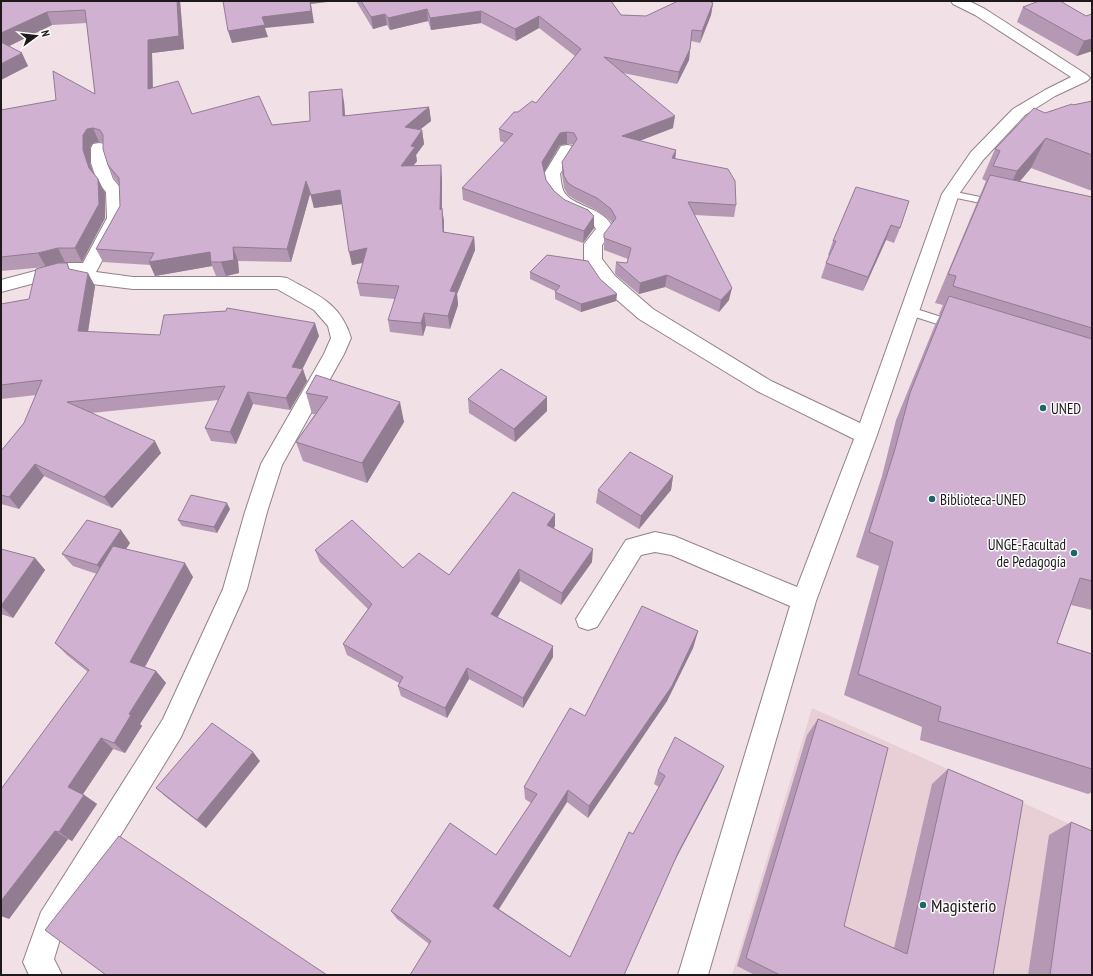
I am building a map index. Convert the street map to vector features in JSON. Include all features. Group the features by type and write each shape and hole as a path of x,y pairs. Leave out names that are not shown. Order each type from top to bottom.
{"street":[{"path":"958,1 980,12 1089,79"},
{"path":"693,975 804,601 866,435 951,194 977,156 1019,112 1050,93 1089,79"},
{"path":"84,277 116,218 114,191 105,181 99,163 99,148"},
{"path":"567,150 552,174 556,193 570,206 600,220 604,225 605,230 593,244 593,260 608,281 646,314 764,386 866,435"},
{"path":"1,286 66,269 83,269 84,277"},
{"path":"47,975 38,962 51,922 172,728 235,589 256,512 272,464 334,354 341,338 337,324 321,305 280,283 133,283 84,277"},
{"path":"588,619 634,547 655,542 681,548 804,601"}],"lane":[{"path":"951,194 1003,205"},
{"path":"910,311 963,328"}],"shaded area":[{"name":"Magisterio","path":"812,708 1092,834 1092,975 732,975"}],"building":[{"path":"1,1 177,1 179,36 148,40 148,89 178,81 192,114 259,96 272,125 310,121 309,92 342,89 343,116 429,107 405,127 422,130 411,146 415,147 401,166 441,165 440,210 442,208 443,232 474,237 450,291 456,292 448,316 424,313 421,323 388,320 399,286 357,283 367,248 349,252 340,190 311,195 306,181 287,249 233,247 234,260 211,262 210,252 149,262 154,253 96,249 120,206 119,178 108,165 103,149 103,135 100,130 93,128 87,129 83,135 83,150 89,168 98,179 99,204 75,248 58,248 38,253 1,257 1,110 56,100 53,71 95,94 85,10 47,12 1,33"},
{"path":"223,1 310,1 311,11 262,17 265,25 228,31"},
{"path":"361,1 611,1 621,15 646,16 678,1 709,1 713,3 702,31 692,30 690,49 679,72 604,57 675,116 622,136 676,150 672,158 728,169 735,181 736,205 688,202 732,288 721,300 667,275 640,283 617,263 616,262 627,263 631,248 604,238 604,234 616,218 611,209 597,198 568,183 564,176 562,162 577,139 574,133 560,133 542,162 546,180 554,191 565,200 588,210 594,216 584,231 462,188 513,134 499,129 514,112 518,112 532,101 536,103 581,49 539,16 515,29 481,11 430,18 427,9 388,18 385,14 371,17"},
{"path":"1039,1 1060,1 1086,16 1092,14 1092,39 1084,41 1023,7"},
{"path":"1,42 22,53 1,64"},
{"path":"1092,101 1092,155 1046,138 1017,171 993,166 1000,151 995,149 1034,108 1045,113 1072,104"},
{"path":"990,175 1092,197 1092,328 953,286 956,276 948,274"},
{"path":"856,187 909,201 900,228 891,225 868,277 826,263 836,241 833,241"},
{"path":"547,255 588,261 600,279 617,294 581,304 555,292 560,286 530,272"},
{"path":"58,263 67,263 69,269 88,273 78,331 160,335 164,315 226,311 227,308 315,323 292,367 303,369 286,398 248,392 230,432 205,428 225,386 67,402 155,441 104,497 35,464 9,497 1,495 1,451 24,423 42,380 1,385 1,304 29,299 36,269"},
{"path":"949,296 1092,339 1092,581 1080,578 1057,643 1092,654 1092,769 938,721 941,707 858,674 893,542 869,532 895,449 910,393"},
{"path":"501,369 547,397 514,429 468,399"},
{"path":"316,375 400,402 362,463 296,442 328,397 306,393"},
{"path":"630,452 673,476 641,516 598,490"},
{"path":"513,492 555,514 547,525 593,549 562,593 519,569 491,614 553,646 523,698 467,668 445,708 398,686 403,677 343,644 372,604 315,550 352,520 403,568 419,553 449,575"},
{"path":"191,495 227,503 214,527 178,520"},
{"path":"87,520 121,530 97,565 62,554"},
{"path":"113,546 185,563 130,662 156,671 129,714 131,715 114,743 101,738 68,787 84,795 59,832 55,831 1,901 1,789 89,670 55,643"},
{"path":"1,549 35,558 1,606"},
{"path":"642,606 698,631 672,686 589,806 568,790 493,906 570,957 629,832 633,834 665,776 658,771 675,737 724,766 678,853 624,975 410,975 431,941 391,911 450,823 496,855 537,794 524,787 570,708 585,716"},
{"path":"818,719 888,748 844,926 907,954 948,769 1023,801 993,975 780,975 746,958"},
{"path":"212,723 253,752 197,820 156,788"},
{"path":"1071,822 1092,831 1092,975 1050,975"},
{"path":"119,836 327,975 106,975 45,930"}],"place":[{"name":"UNED","path":"1043,408"},
{"name":"Biblioteca-UNED","path":"932,499"},
{"name":"UNGE-Facultad de Pedagogía","path":"1074,553"},
{"name":"Magisterio","path":"923,905"}]}
